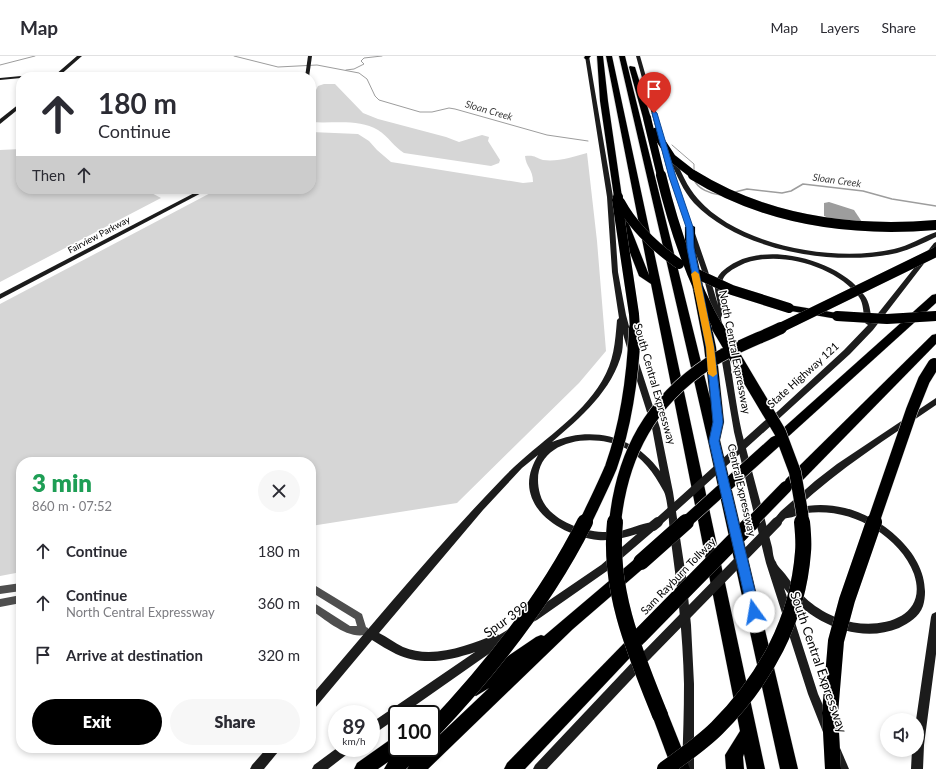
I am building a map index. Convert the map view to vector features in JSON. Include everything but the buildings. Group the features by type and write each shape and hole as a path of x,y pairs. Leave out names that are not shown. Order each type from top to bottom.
{"highway":[{"path":"440,722 474,685 513,636 543,595 565,560 586,521 613,462 621,434 630,392 635,327 618,208 614,197 600,56"},
{"path":"609,56 756,769"},
{"name":"Central Expressway","path":"622,56 714,441 789,769"},
{"path":"630,56 683,254 710,313 778,430 794,469 804,516 804,540 799,589 792,616 780,643 766,668 734,710 717,728 665,769"},
{"path":"647,118 667,151 686,170 718,190 754,205 815,221 858,227 900,228 936,225"},
{"path":"614,197 644,276 656,283"},
{"path":"614,197 636,227 661,251 693,272 732,290 789,308 837,316 880,320 903,320 936,316"},
{"path":"690,227 690,248 711,354 718,422 714,441"},
{"path":"681,769 630,635 615,569 614,522 617,499 620,482 636,439 648,420 666,397 679,384 710,362 936,252"},
{"path":"416,769 568,624 641,562 936,297"},
{"name":"Sam Rayburn Tollway","path":"513,769 786,487 936,338"},
{"path":"833,769 830,713 836,641 847,600 912,410 924,380 935,363"},
{"path":"440,714 568,624"},
{"path":"735,769 734,755 748,733"},
{"path":"363,769 388,751"},
{"path":"393,769 405,757"}],"main road":[{"path":"61,72 80,56"},
{"path":"308,72 310,56"},
{"name":"North Central Expressway","path":"638,56 672,177 705,271 718,318 738,432 771,563"},
{"name":"South Central Expressway","path":"587,57 614,197 615,272 622,315 638,373 656,428 669,492 686,625 689,684 688,769"},
{"path":"0,81 16,79"},
{"path":"0,122 16,109"},
{"path":"662,141 697,202 726,224 770,243 815,253 855,256 874,255 905,249 936,234"},
{"name":"Fairview Parkway","path":"0,297 196,194"},
{"name":"State Highway 121","path":"653,526 847,352 870,328 936,244"},
{"path":"718,318 721,309 718,288 720,280 727,270 736,264 748,260 774,257 804,261 819,265 843,278 860,294 866,302 870,328"},
{"path":"316,697 366,632 480,506 519,466 574,419 593,399 605,382 618,352 622,315"},
{"path":"539,769 783,515 793,509 818,483 840,466 936,402"},
{"path":"637,535 597,536 582,533 558,522 546,512 538,500 534,489 535,470 543,455 549,449 571,439 586,436 604,437 616,440 632,448 647,460 669,492"},
{"path":"771,563 787,586 805,605 824,617 850,626 871,629 890,626 905,619 916,609 921,597 921,581 910,555 886,531 868,520 852,513 830,509 793,509"},
{"name":"Spur 399","path":"380,724 604,568 637,535 653,526"},
{"name":"South Central Expressway","path":"771,563 813,694 843,769"},
{"path":"917,769 918,745 936,617"},
{"path":"366,632 401,651 418,656 435,657 453,654 508,634"},
{"path":"256,769 270,753"},
{"path":"318,769 334,757"}],"street":[{"path":"0,590 16,587"},
{"path":"316,590 359,617 366,632"},
{"path":"0,603 16,600"},
{"path":"316,608 349,630 366,632"}],"shaded area":[{"path":"324,84 335,84 363,113 378,119 446,137 459,142 482,135 489,137 488,141 500,160 499,163 491,166 404,153 382,133 370,126 345,122 316,122 316,90 318,86"},
{"path":"316,132 358,134 369,141 391,162 523,183 533,182 532,174 525,156 533,156 543,160 554,160 565,159 587,153 597,241 606,351 579,383 457,503 316,525 316,457 16,457 16,573 0,576 0,304 209,194 316,194"},
{"path":"16,149 16,194 153,194 161,198 0,282 0,150"},
{"path":"829,202 854,210 862,222 839,222 824,216 824,203"}],"waterway":[{"name":"Sloan Creek","path":"0,65 35,56"},
{"name":"Sloan Creek","path":"234,56 278,67 317,65 359,73 367,79 375,96 379,100 420,112 432,112 449,108 455,109 547,135 588,141"},
{"path":"346,70 354,69 364,64 361,61 364,58 382,56"},
{"name":"Sloan Creek","path":"672,145 694,164 694,172"},
{"name":"Sloan Creek","path":"694,179 701,188 721,195"},
{"name":"Sloan Creek","path":"735,192 747,189 782,193 791,191 803,184 863,191 892,199 936,206"}],"slow traffic":[{"path":"695,274 710,347 713,374"}],"route":[{"path":"654,113 672,177 690,227 690,248 710,347 718,422 714,441 754,612"}]}
